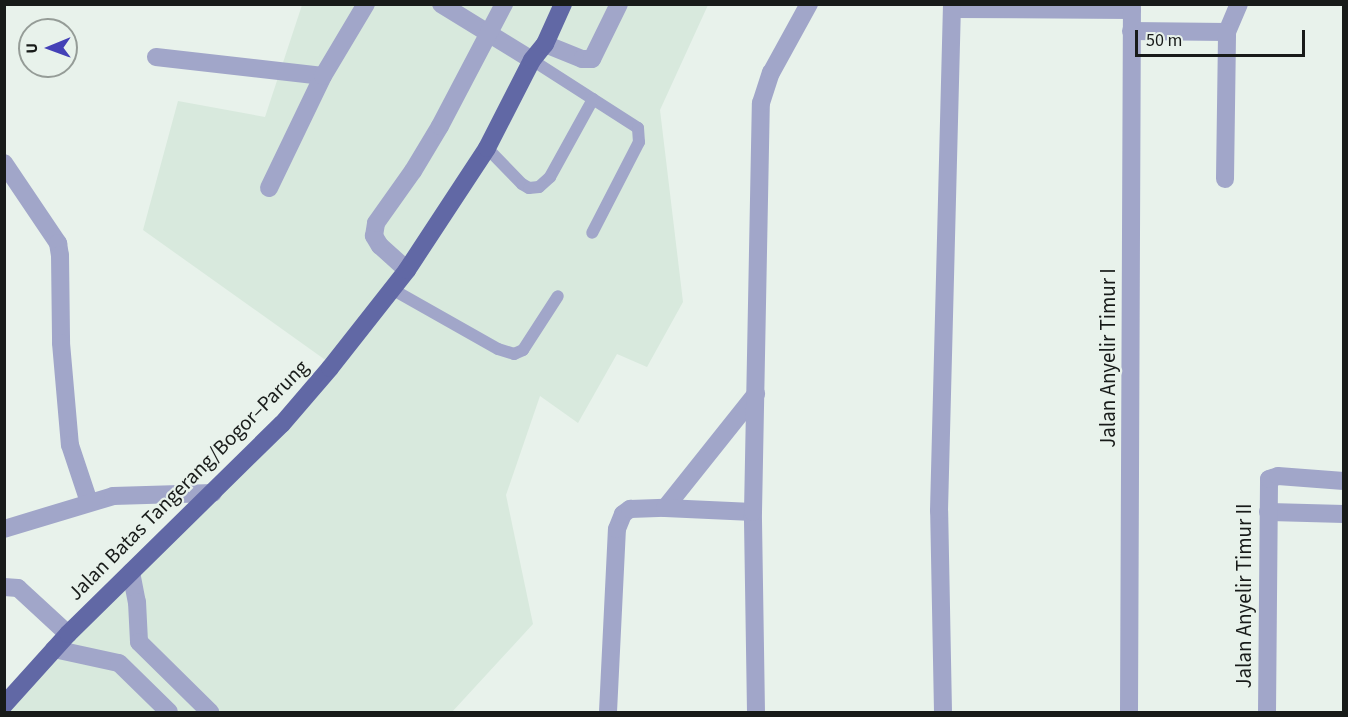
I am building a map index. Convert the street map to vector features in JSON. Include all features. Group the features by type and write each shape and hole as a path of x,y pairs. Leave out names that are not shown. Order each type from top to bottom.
{"main road":[{"name":"Jalan Batas Tangerang/Bogor–Parung","path":"4,705 68,634 282,424 316,384 406,270 487,148 532,60 545,44 563,4"}],"street":[{"path":"269,188 323,76 366,4"},
{"path":"441,4 532,60"},
{"path":"406,270 380,246 374,236 376,223 413,171 490,34 504,4"},
{"path":"545,44 582,59 592,59 619,4"},
{"path":"756,712 753,512 761,103 771,73 809,4"},
{"path":"1225,179 1227,32 1239,4"},
{"path":"943,712 939,511 952,7 1132,7"},
{"name":"Jalan Anyelir Timur I","path":"1129,712 1132,7"},
{"path":"1131,31 1227,32"},
{"path":"156,57 323,76"},
{"path":"4,163 58,243 61,343 70,445 89,502"},
{"path":"665,508 756,394"},
{"name":"Jalan Anyelir Timur II","path":"1267,712 1269,479 1278,476 1344,481"},
{"path":"4,529 113,496 213,493"},
{"path":"608,712 617,529 622,514 630,509 665,508 753,512"},
{"path":"1268,512 1344,514"},
{"path":"131,572 137,602 139,642 210,712"},
{"path":"4,587 18,588 68,634"},
{"path":"119,663 139,642"},
{"path":"54,649 119,663 169,712"}],"lane":[{"path":"532,60 638,128 639,141 591,233"},
{"path":"487,148 522,184 530,188 539,187 550,177 593,99"},
{"path":"390,288 498,349 514,354 523,350 558,296"}],"shaded area":[{"path":"302,5 708,5 660,110 683,302 647,367 617,354 578,423 540,396 506,495 533,624 452,712 5,712 331,364 143,230 178,101 265,117"}]}
